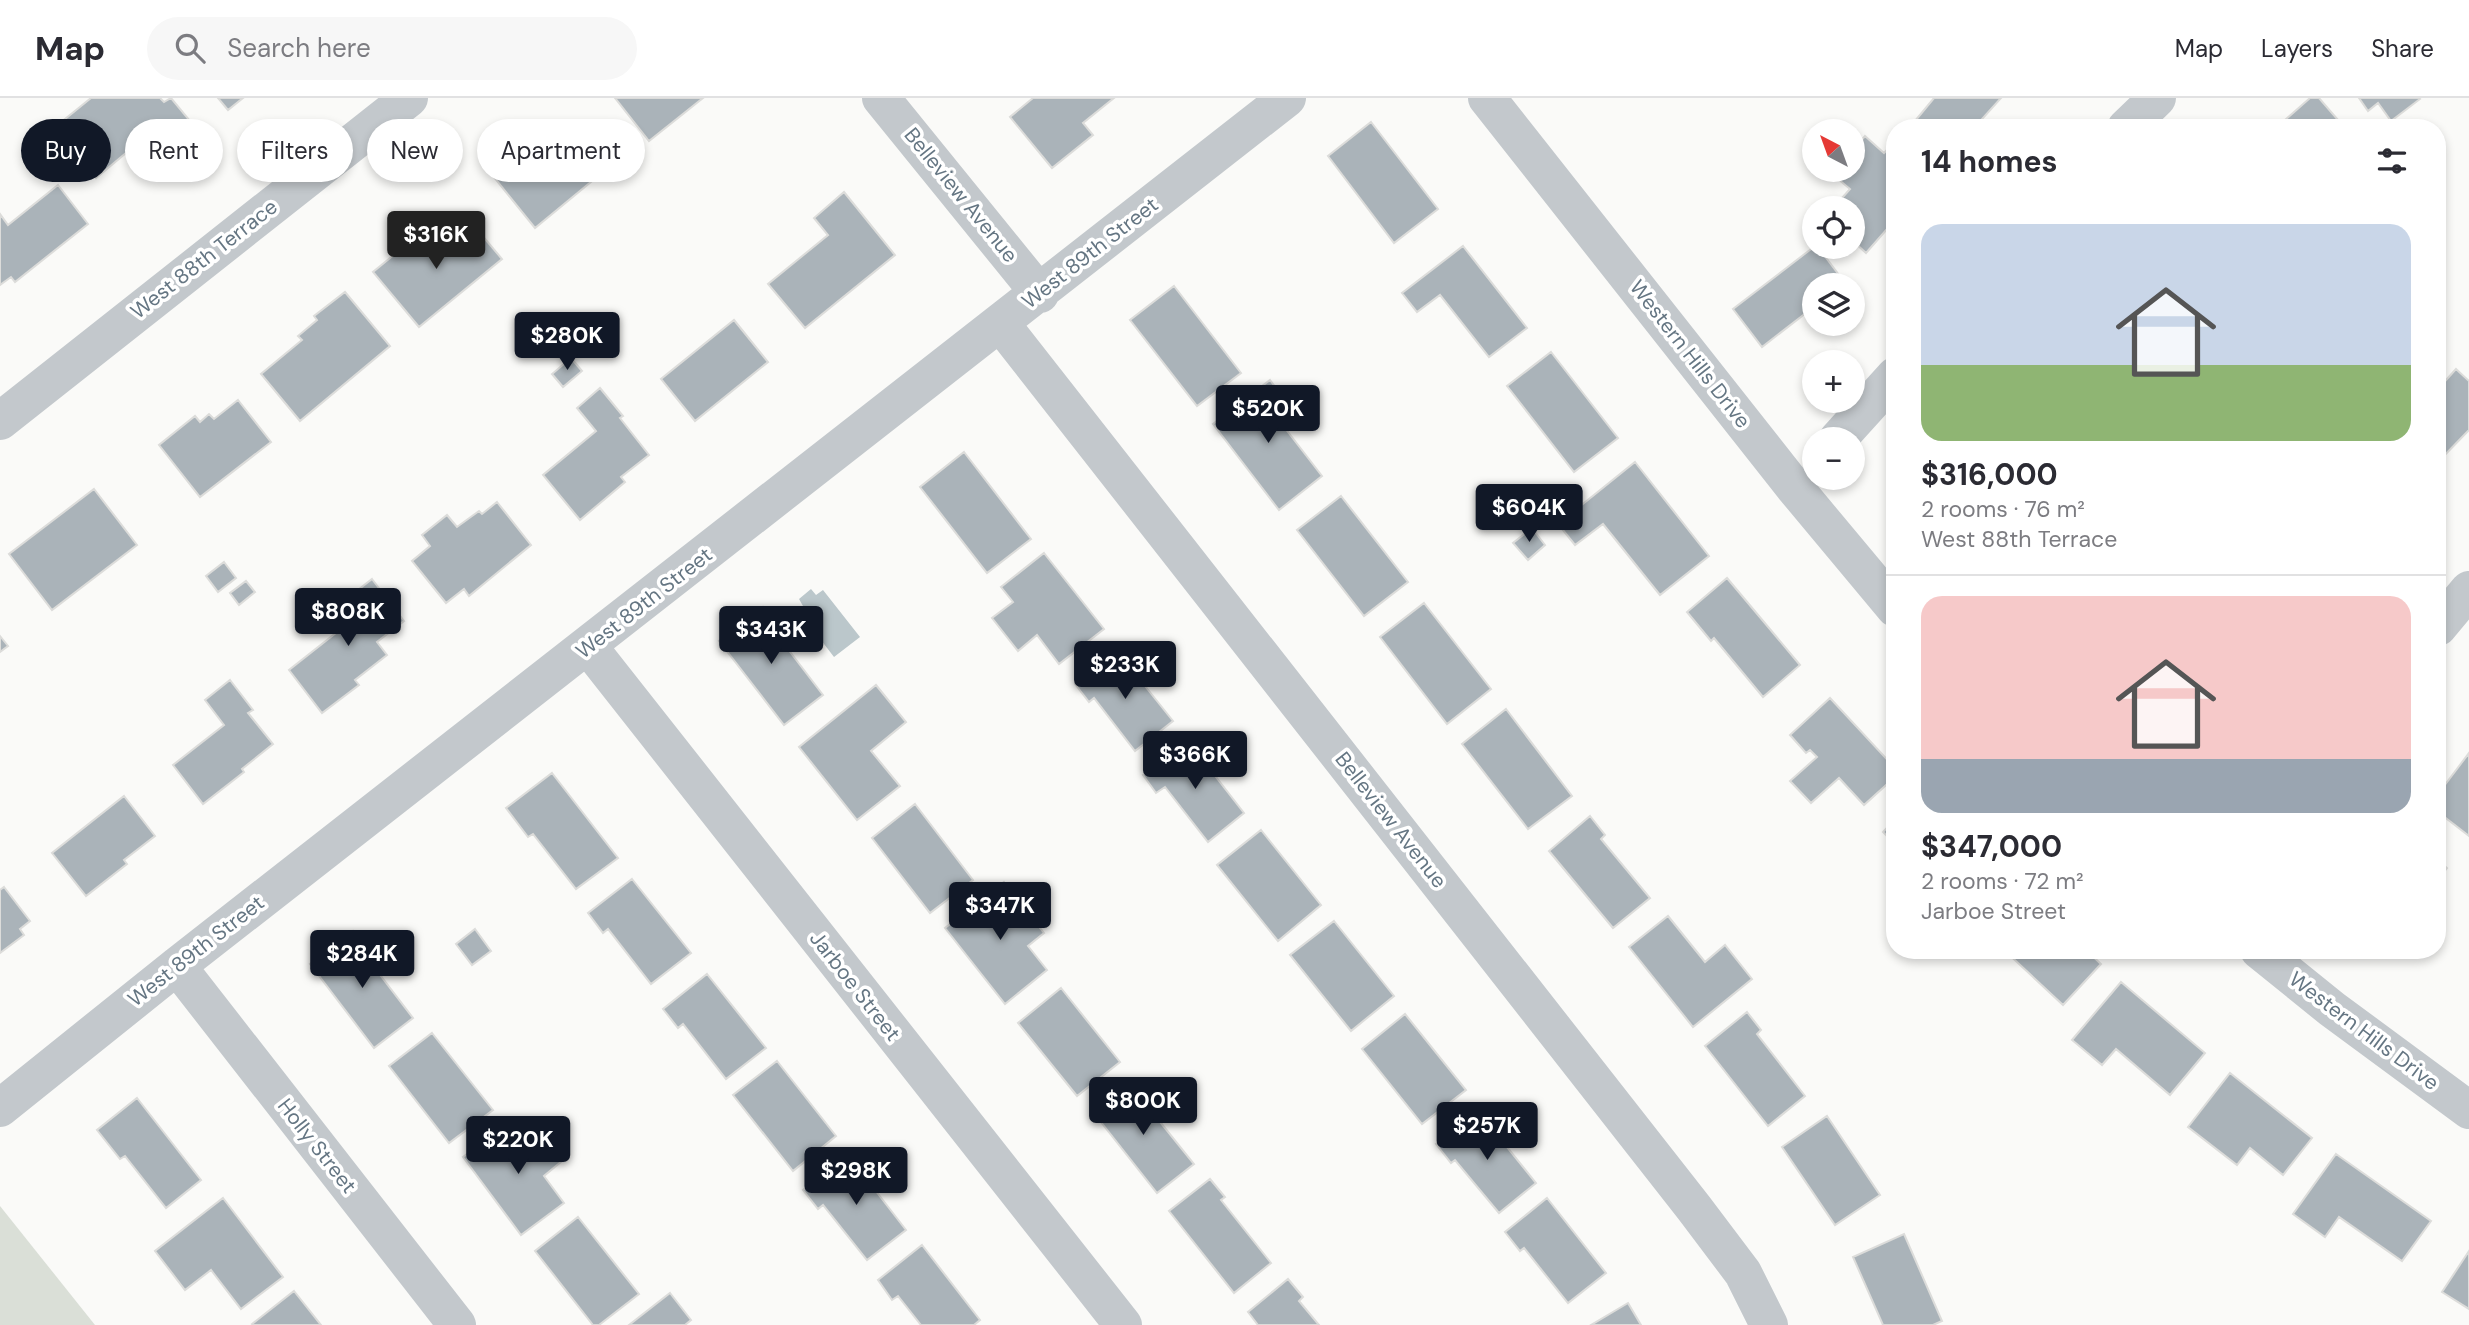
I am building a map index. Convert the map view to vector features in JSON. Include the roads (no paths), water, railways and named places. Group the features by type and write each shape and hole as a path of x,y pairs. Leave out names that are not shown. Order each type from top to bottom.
{"street":[{"name":"West 88th Terrace","path":"0,421 409,98"},
{"name":"Belleview Avenue","path":"881,98 1040,294"},
{"name":"West 89th Street","path":"9,1097 1040,294 1287,98"},
{"name":"Western Hills Drive","path":"1487,98 1802,472"},
{"path":"2135,119 2157,98"},
{"name":"Belleview Avenue","path":"1001,324 1694,1208 1743,1273 1769,1325"},
{"path":"1849,427 1886,386"},
{"name":"Western Hills Drive","path":"1815,490 1886,595"},
{"path":"2446,617 2469,590"},
{"name":"Jarboe Street","path":"588,646 1123,1325"},
{"name":"Western Hills Drive","path":"2270,959 2332,1009 2469,1110"},
{"name":"Holly Street","path":"177,966 457,1325"}]}
